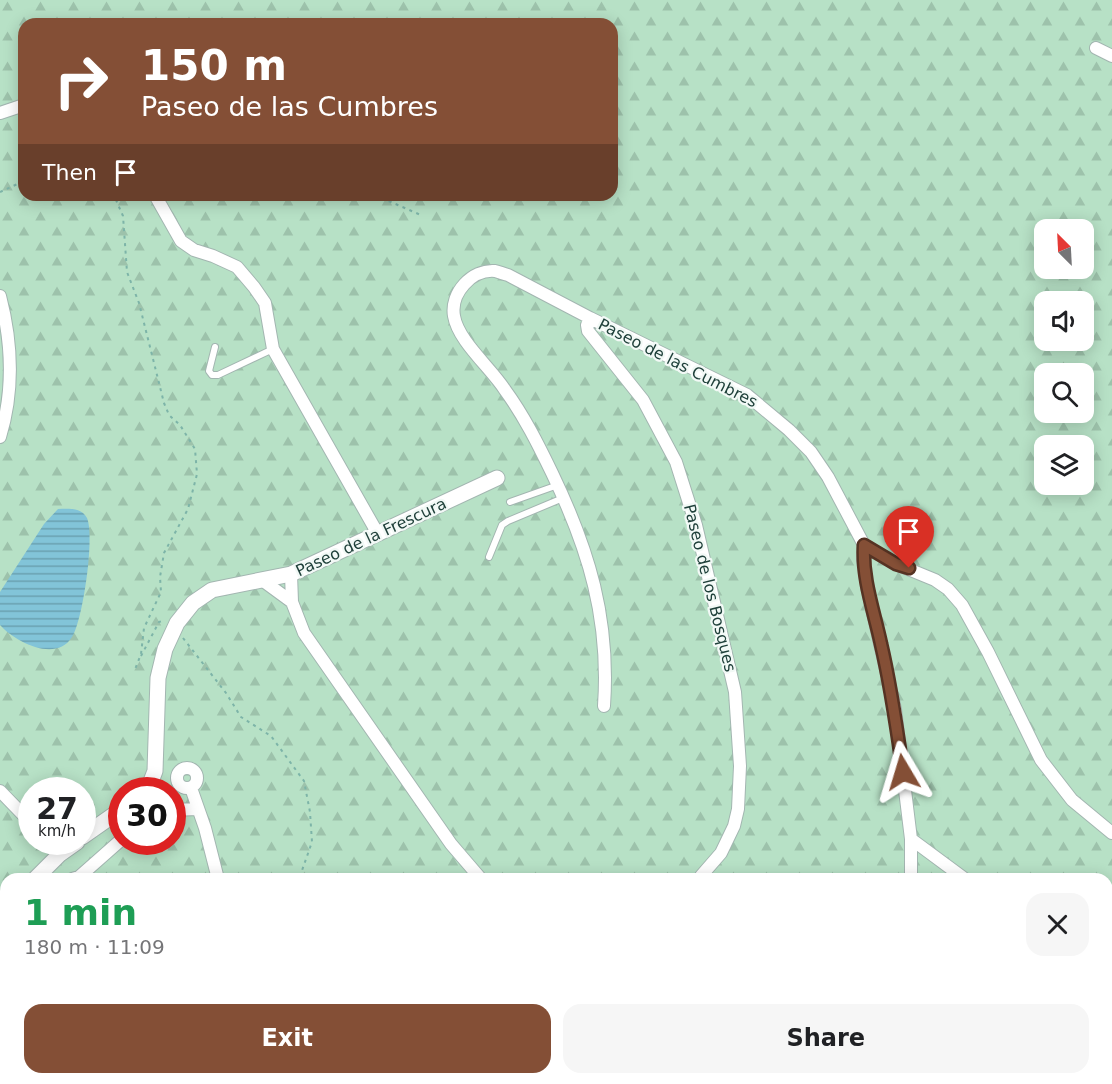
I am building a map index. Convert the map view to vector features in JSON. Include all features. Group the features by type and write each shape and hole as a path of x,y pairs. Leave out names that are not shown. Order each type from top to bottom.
{"street":[{"path":"1096,48 1112,56"},
{"path":"0,112 18,107"},
{"path":"158,201 181,241 194,250 237,267 255,286 265,303 273,349 378,534"},
{"name":"Paseo de las Cumbres","path":"558,485 535,437 505,389 464,338 456,324 453,313 457,294 471,278 483,272 495,271 508,275 747,396 767,410 811,452 828,477 864,545"},
{"path":"0,296 10,354 8,402 0,437"},
{"name":"Paseo de los Bosques","path":"590,318 586,325 588,331 643,400 676,462 696,525 735,692 741,766 738,809 734,826 722,853 704,873"},
{"name":"Paseo de la Frescura","path":"153,777 155,771 158,678 165,649 176,627 193,603 213,590 291,574 497,478"},
{"path":"558,485 583,542 600,616 605,655 604,705"},
{"path":"911,873 911,839 895,709 867,587 863,561 864,545 896,564 936,580 948,589 962,605 988,652 1041,760 1072,800 1112,833"},
{"path":"291,574 292,602 304,633 401,775 451,844 476,873"},
{"path":"262,580 292,602"},
{"path":"191,788 216,873"},
{"path":"0,791 18,810"},
{"path":"186,809 198,809"},
{"path":"911,839 956,873"},
{"path":"84,873 108,851"},
{"path":"41,873 59,855"}],"lane":[{"path":"214,347 208,366 212,375 218,375 273,349"},
{"path":"510,502 558,485"},
{"path":"489,557 502,525 564,498"}],"path":[{"path":"0,192 18,184"},
{"path":"116,201 123,216 127,272 139,303 164,402 169,415 180,425 195,449 197,474 188,509 164,553 160,577 161,592 144,628 134,672"},
{"path":"389,201 423,216"},
{"path":"139,658 163,619 168,620 176,627 226,693 240,717 271,736 304,782 312,842 301,873"}],"green space":[{"path":"0,0 1112,0 1112,873 0,873"}],"water":[{"path":"58,509 78,510 87,518 90,542 89,559 84,597 72,637 65,645 46,649 15,638 0,625 0,592 44,524"}],"route":[{"path":"903,772 895,709 867,587 863,561 864,545 896,564 909,568"}]}
